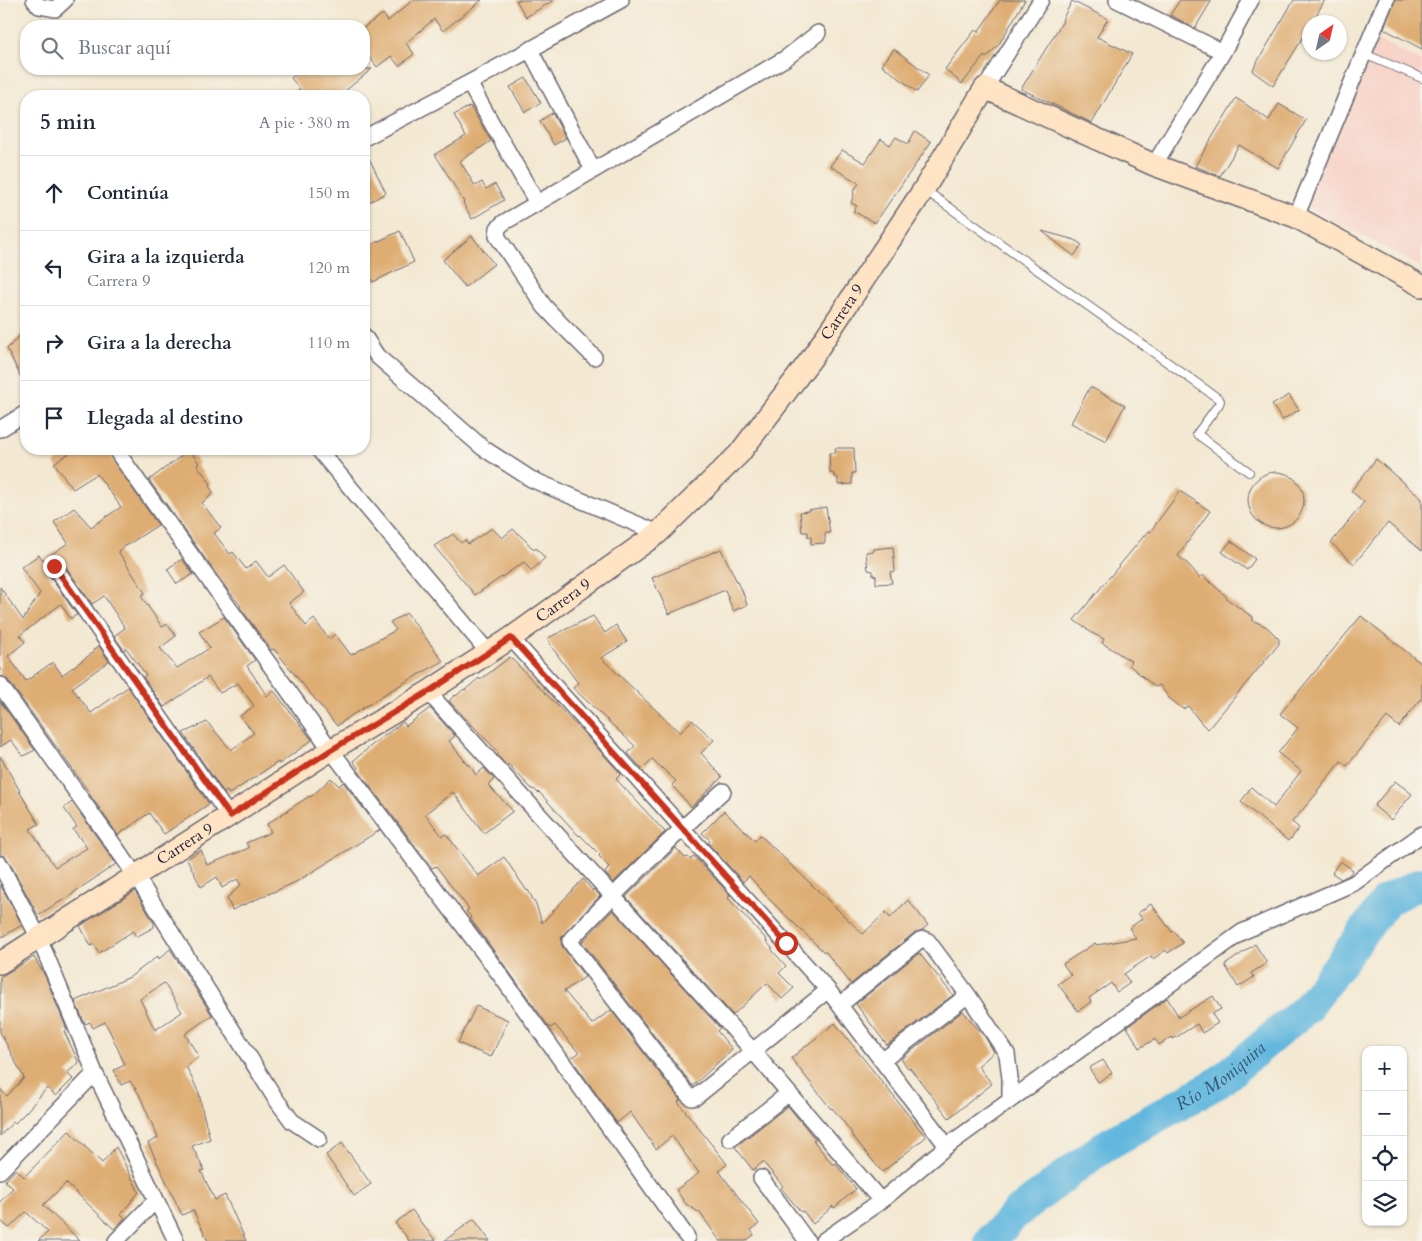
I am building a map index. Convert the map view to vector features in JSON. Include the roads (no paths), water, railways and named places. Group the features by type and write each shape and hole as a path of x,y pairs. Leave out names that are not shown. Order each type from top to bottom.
{"main road":[{"path":"985,88 1154,165 1296,217 1422,286"},
{"name":"Carrera 9","path":"0,963 331,750 428,692 511,638 658,533 739,454 811,359 924,189 985,88"}],"street":[{"path":"34,0 39,6 55,10 65,0"},
{"path":"370,135 621,0"},
{"path":"985,88 1041,0"},
{"path":"1117,0 1223,52"},
{"path":"1154,165 1223,52 1251,0"},
{"path":"1296,217 1386,0"},
{"path":"594,356 544,306 497,236 498,228 503,223 786,58 818,33"},
{"path":"530,50 593,170"},
{"path":"469,83 537,203"},
{"path":"370,345 377,356 483,448 531,479 658,533"},
{"path":"0,429 20,417"},
{"path":"119,455 331,750 498,972 687,1237"},
{"path":"323,455 488,652"},
{"path":"54,566 230,816"},
{"path":"511,638 828,990 946,1146"},
{"path":"0,685 136,876 275,1098 292,1121 319,1139"},
{"path":"428,692 753,1051 881,1201"},
{"path":"724,792 682,828 612,896 570,941 692,1098 696,1097 828,990"},
{"path":"824,1241 881,1201 946,1146 1242,932 1354,884 1422,834"},
{"path":"0,864 39,938 95,1073 176,1241"},
{"path":"840,1005 920,940 928,941 968,995 1007,1054 1010,1100"},
{"path":"882,1061 968,995"},
{"path":"0,1171 95,1073"},
{"path":"730,1139 789,1093"},
{"path":"761,1178 807,1241"},
{"path":"116,1241 156,1200"}],"lane":[{"path":"1364,54 1422,78"},
{"path":"924,189 1219,399 1219,404 1197,434 1249,472"}],"waterway":[{"name":"Río Moniquira","path":"990,1241 1015,1214 1103,1147 1219,1082 1307,1008 1387,900 1422,883"}]}
